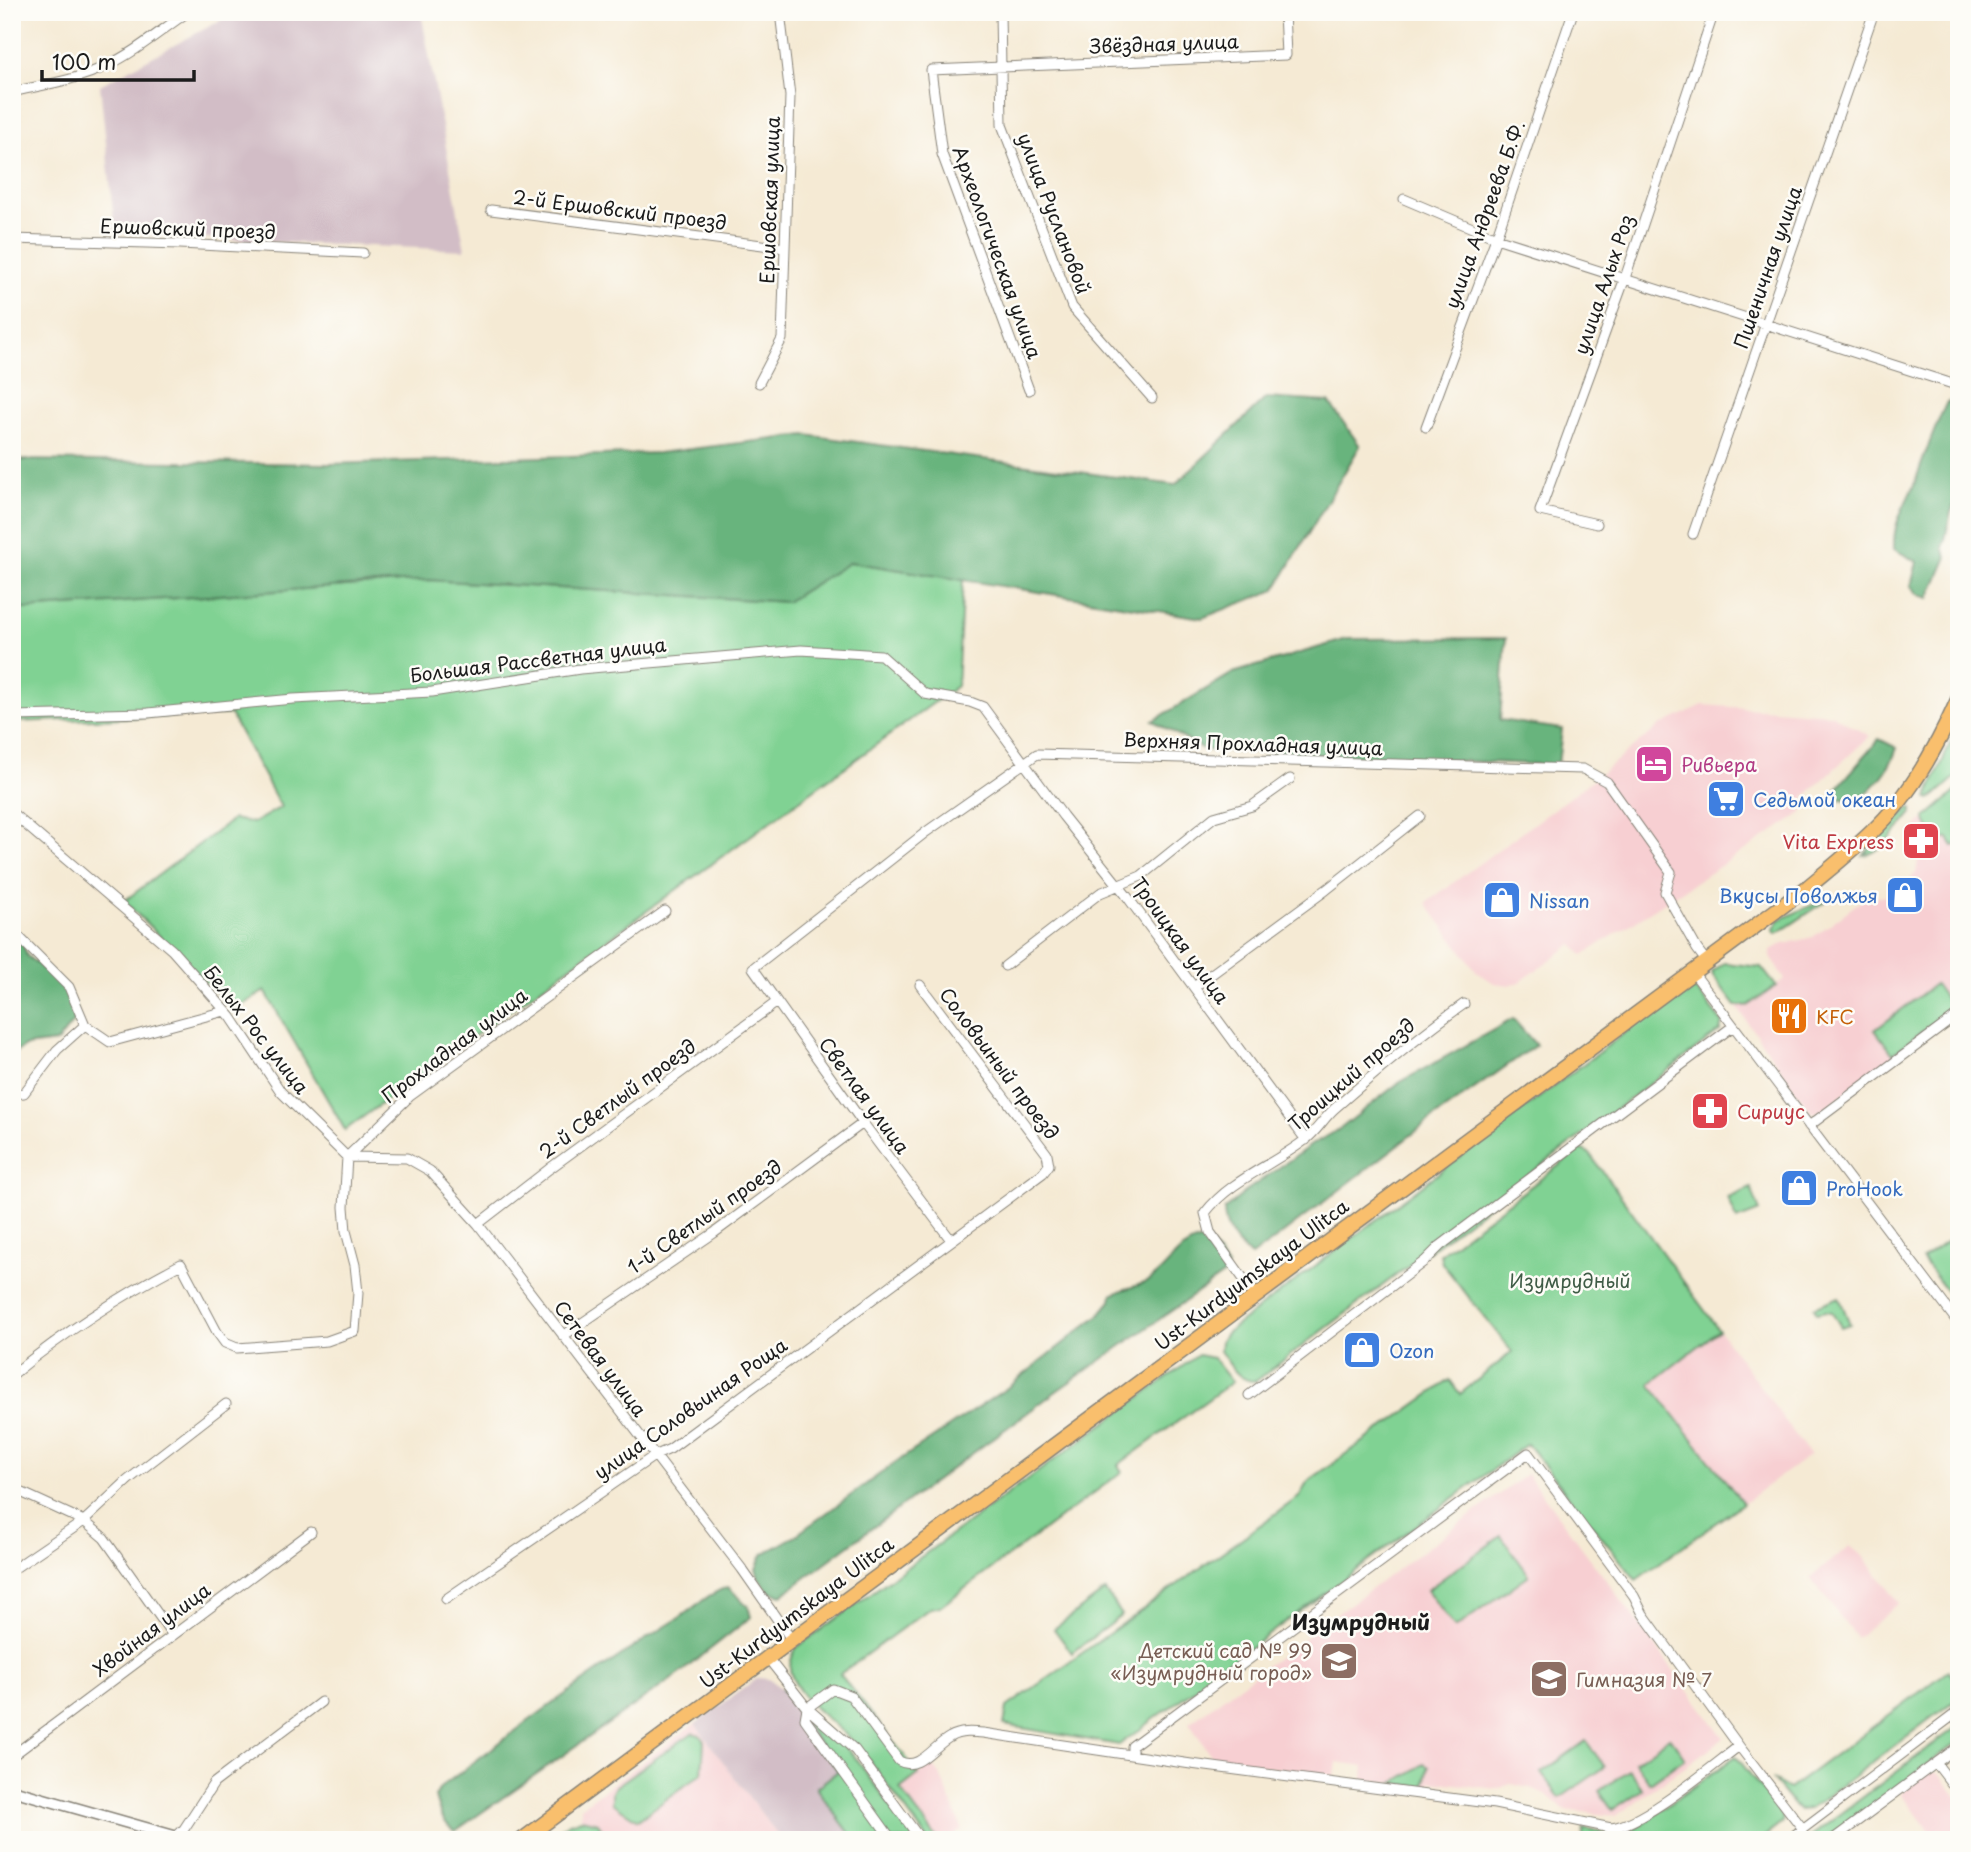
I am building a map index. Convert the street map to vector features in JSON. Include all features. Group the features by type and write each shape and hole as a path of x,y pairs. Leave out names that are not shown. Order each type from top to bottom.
{"main road":[{"name":"Ust-Kurdyumskaya Ulitca","path":"522,1840 1808,887 1896,807 1937,745 1959,698"}],"street":[{"path":"12,92 74,78 105,67 188,12"},
{"name":"Ершовская улица","path":"759,383 782,340 790,96 780,12"},
{"name":"улица Руслановой","path":"1000,12 1002,125 1072,307 1152,398"},
{"name":"Звёздная улица","path":"1001,68 1286,55 1284,12"},
{"name":"улица Андреева Б.Ф.","path":"1426,427 1496,238 1573,12"},
{"name":"улица Алых Роз","path":"1597,524 1540,511 1625,278 1714,12"},
{"name":"Пшеничная улица","path":"1693,534 1874,12"},
{"name":"Археологическая улица","path":"1001,68 931,70 942,154 1029,390"},
{"path":"1404,199 1496,238 1959,386"},
{"name":"2-й Ершовский проезд","path":"491,209 785,248"},
{"name":"Ершовский проезд","path":"12,239 363,253"},
{"name":"Большая Рассветная улица","path":"12,716 148,713 293,699 432,692 580,669 801,650 881,655 925,694 984,707 1024,763"},
{"name":"Верхняя Прохладная улица","path":"753,968 926,832 1037,754 1583,769 1607,782 1671,872 1665,892 1706,961"},
{"name":"Троицкая улица","path":"1024,763 1119,885 1306,1140"},
{"path":"1005,965 1100,893 1141,876 1214,817 1252,806 1290,779"},
{"name":"Белых Рос улица","path":"12,813 172,950 225,1011 281,1092 347,1157"},
{"path":"1194,987 1326,890 1420,816"},
{"name":"Прохладная улица","path":"347,1157 410,1096 665,911"},
{"path":"12,930 69,987 85,1025 110,1042 225,1011"},
{"name":"Светлая улица","path":"753,968 863,1123 951,1240"},
{"path":"1692,971 1959,1324"},
{"name":"Соловьиный проезд","path":"920,985 1047,1154 1049,1165 1043,1173 951,1240"},
{"name":"2-й Светлый проезд","path":"478,1224 777,1002"},
{"name":"Троицкий проезд","path":"1255,1295 1210,1232 1205,1213 1219,1198 1306,1140 1327,1115 1383,1065 1464,1004"},
{"path":"1809,1126 1959,1014"},
{"path":"12,1094 24,1093 57,1051 85,1025"},
{"path":"1249,1395 1426,1260 1440,1246 1732,1027"},
{"name":"1-й Светлый проезд","path":"563,1336 714,1233 863,1123"},
{"path":"12,1375 61,1336 131,1291 181,1264 217,1332 225,1343 237,1348 327,1340 355,1331 358,1293 344,1206 347,1157"},
{"name":"Сетевая улица","path":"347,1157 407,1158 430,1171 478,1224 743,1569 791,1639"},
{"name":"улица Соловьиная Роща","path":"446,1599 654,1456 670,1449 951,1240"},
{"path":"12,1570 84,1521 128,1480 226,1404"},
{"path":"1132,1754 1132,1746 1528,1453 1628,1588 1643,1614 1739,1746 1803,1829"},
{"path":"12,1488 84,1521 104,1538 172,1634"},
{"name":"Хвойная улица","path":"12,1756 311,1531"},
{"path":"767,1657 807,1708 855,1750 920,1840"},
{"path":"892,1840 805,1719 807,1708 833,1689 850,1696 899,1761 907,1765 916,1763 950,1737 971,1732 1495,1804 1611,1828 1621,1827 1642,1817 1739,1746"},
{"path":"12,1790 179,1839 214,1783 321,1703"},
{"path":"1788,1840 1959,1711"},
{"path":"1833,1839 1959,1746"},
{"path":"1936,1763 1959,1793"}],"shaded area":[{"path":"236,12 421,12 465,250 115,232 100,85"},
{"path":"1703,705 1831,714 1870,736 1804,797 1802,813 1583,955 1572,944 1520,982 1510,985 1494,983 1477,972 1426,903 1590,782 1661,725"},
{"path":"1925,818 1935,842 1950,837 1953,846 1959,844 1959,1009 1821,1111 1811,1112 1736,1006 1748,1006 1785,979 1771,959 1771,950 1780,945 1813,937 1865,898 1885,896 1898,889 1916,873 1918,860 1910,833"},
{"path":"1719,1330 1810,1455 1743,1503 1650,1383"},
{"name":"Гимназия № 7","path":"1527,1474 1724,1738 1616,1816 1564,1810 1546,1794 1511,1784 1497,1789 1431,1781 1429,1788 1424,1787 1429,1767 1424,1764 1393,1783 1363,1780 1364,1766 1337,1762 1335,1776 1214,1760 1189,1723"},
{"path":"1850,1546 1865,1558 1899,1603 1857,1638 1810,1578"},
{"path":"758,1678 768,1679 781,1688 838,1771 816,1788 855,1840 781,1840 695,1724"},
{"path":"695,1724 781,1840 609,1840 598,1823 581,1819 581,1807"},
{"path":"932,1765 940,1774 962,1829 947,1840 938,1840 900,1789"},
{"path":"1929,1771 1939,1774 1959,1799 1959,1840 1941,1840 1935,1832 1930,1832 1901,1793"}],"green space":[{"path":"1266,398 1329,402 1360,446 1275,590 1202,618 850,562 786,602 429,580 12,610 12,461 330,464 658,453 806,435 1175,485"},
{"path":"1959,401 1959,494 1951,512 1943,548 1947,557 1929,598 1919,595 1911,586 1917,562 1894,549 1895,530 1947,402"},
{"path":"850,562 963,580 957,686 345,1130 265,991 234,1010 124,901 233,819 253,823 281,807 230,714 12,722 12,610 429,580 786,602"},
{"path":"1506,638 1500,720 1562,729 1558,765 1205,750 1153,721 1233,673 1347,639"},
{"path":"1959,723 1959,774 1930,800 1927,798"},
{"path":"1879,739 1897,748 1886,771 1859,800 1838,799 1834,792"},
{"path":"1959,789 1959,844 1953,846 1949,838 1935,842 1925,818"},
{"path":"1912,808 1912,813 1890,839 1877,850 1863,855"},
{"path":"1828,898 1781,931 1773,931 1779,920"},
{"path":"12,937 23,944 27,956 65,986 77,1017 57,1042 25,1046 12,1055"},
{"path":"1724,963 1761,967 1776,986 1748,1006 1736,1006 1713,976 1712,972"},
{"path":"1935,984 1952,1008 1893,1054 1875,1030"},
{"path":"1692,988 1722,1022 1720,1031 1256,1381 1244,1379 1235,1371 1220,1351 1221,1341 1226,1333 1683,989"},
{"path":"1513,1019 1536,1045 1436,1116 1251,1256 1235,1241 1228,1230 1224,1210 1250,1188 1314,1143 1340,1129 1397,1084"},
{"path":"1581,1149 1589,1153 1719,1330 1650,1384 1743,1503 1636,1580 1527,1444 1119,1745 1004,1725 1007,1707 1299,1497 1307,1482 1450,1380 1460,1394 1512,1352 1442,1263 1440,1254"},
{"path":"1751,1188 1760,1211 1737,1220 1728,1198"},
{"path":"1959,1233 1959,1307 1922,1259"},
{"path":"1203,1240 1211,1245 1228,1267 1223,1275 1058,1390 782,1595 769,1592 756,1569 762,1555 795,1536 895,1463 1007,1388 1099,1315 1111,1301 1112,1295 1144,1283 1159,1273 1186,1247"},
{"path":"1839,1297 1850,1324 1841,1327 1832,1312 1817,1313 1814,1307"},
{"path":"1198,1355 1213,1358 1232,1382 1118,1465 1122,1472 941,1606 930,1608 840,1674 919,1774 900,1789 938,1840 928,1840 860,1749 814,1707 799,1689 790,1671 796,1648"},
{"path":"1501,1536 1529,1575 1455,1628 1427,1590"},
{"path":"728,1587 748,1606 751,1617 675,1677 455,1831 447,1824 435,1797 440,1788 587,1679 708,1597"},
{"path":"1105,1591 1122,1615 1072,1653 1054,1629"},
{"path":"1948,1671 1959,1684 1959,1697 1810,1809 1799,1810 1795,1807 1772,1779 1789,1789"},
{"path":"781,1688 853,1755 916,1840 855,1840 816,1788 838,1771"},
{"path":"1959,1725 1959,1741 1826,1840 1806,1840"},
{"path":"692,1733 701,1736 704,1742 702,1773 638,1820 612,1803 615,1787"},
{"path":"1670,1737 1685,1758 1650,1783 1635,1762"},
{"path":"1586,1741 1605,1767 1560,1798 1541,1773"},
{"path":"1736,1756 1783,1817 1782,1823 1760,1840 1582,1840 1584,1828 1615,1833 1633,1830"},
{"path":"1424,1764 1429,1767 1424,1787 1393,1783"},
{"path":"1629,1770 1643,1789 1612,1810 1599,1791"},
{"path":"581,1819 598,1823 609,1840 548,1840 567,1824"}],"place":[{"name":"Ривьера","path":"1654,764"},
{"name":"Седьмой океан","path":"1726,799"},
{"name":"Vita Express","path":"1921,841"},
{"name":"Вкусы Поволжья","path":"1905,895"},
{"name":"Nissan","path":"1502,900"},
{"name":"KFC","path":"1789,1016"},
{"name":"Сириус","path":"1710,1111"},
{"name":"ProHook","path":"1799,1188"},
{"name":"Ozon","path":"1362,1350"},
{"name":"Детский сад № 99 «Изумрудный город»","path":"1339,1661"},
{"name":"Гимназия № 7","path":"1549,1679"}],"district":[{"name":"Изумрудный","path":"1361,1621"}]}
